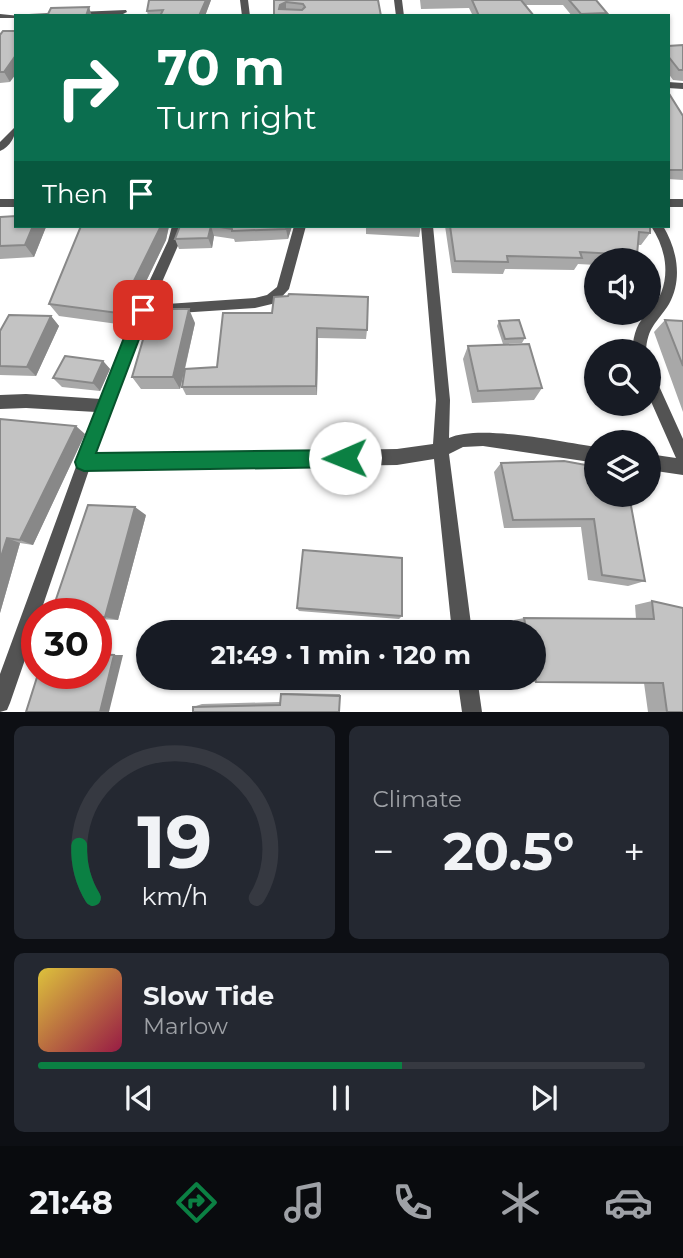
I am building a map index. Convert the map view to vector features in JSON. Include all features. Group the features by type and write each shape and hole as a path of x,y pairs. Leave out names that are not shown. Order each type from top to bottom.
{"street":[{"path":"122,14 125,0"},
{"path":"0,148 14,131"},
{"path":"0,703 84,462 177,228"},
{"path":"143,310 255,303 271,299 283,289 299,228"},
{"path":"427,228 443,400 441,450 461,620"},
{"path":"640,339 641,333 673,290 674,271 658,228"},
{"path":"0,402 106,406"},
{"path":"661,407 683,457"},
{"path":"84,462 397,457 441,450 462,440 483,439 584,453"},
{"path":"661,464 683,467"},
{"path":"469,690 472,712"}],"building":[{"path":"149,0 206,0 200,14 161,14 163,10 147,11"},
{"path":"274,0 378,0 381,14 274,14","holes":["286,2 303,4 305,7 302,10 279,9 280,5"]},
{"path":"472,0 521,0 532,14 478,14"},
{"path":"569,0 596,0 607,13 581,14"},
{"path":"89,7 87,14 48,14 51,8"},
{"path":"3,31 14,31 14,58 4,72 0,72 0,35"},
{"path":"683,45 683,70 679,70 670,59 670,46"},
{"path":"670,95 683,116 683,170 670,170"},
{"path":"14,216 14,228 32,228 25,245 0,246 0,217"},
{"path":"80,228 160,228 118,313 49,304"},
{"path":"179,228 210,228 208,238 175,239"},
{"path":"226,228 286,228 232,231"},
{"path":"450,228 650,228 650,233 639,232 638,248 584,248 584,252 580,252 582,258 507,256 508,262 455,261"},
{"path":"289,294 368,297 367,330 317,328 316,386 182,387 185,369 217,367 223,313 272,313 274,297"},
{"path":"152,309 189,309 173,377 132,377"},
{"path":"9,315 51,316 27,367 0,366 0,331"},
{"path":"519,320 525,338 505,339 499,321"},
{"path":"665,320 683,321 683,366"},
{"path":"529,344 542,388 478,391 468,346"},
{"path":"65,356 103,361 93,383 53,378"},
{"path":"0,419 76,426 20,540 7,538 0,560"},
{"path":"564,461 584,465 584,507 631,507 645,581 602,575 594,519 513,520 501,463"},
{"path":"88,505 135,507 110,598 56,598"},
{"path":"303,550 402,558 402,616 297,608"},
{"path":"652,601 683,608 683,712 667,712 663,683 546,682 546,620 524,618 654,619"},
{"path":"33,689 106,689 100,712 26,712"},
{"path":"281,694 340,696 339,712 193,712 193,707 280,705"}],"route":[{"path":"143,310 84,462 345,458"}]}
